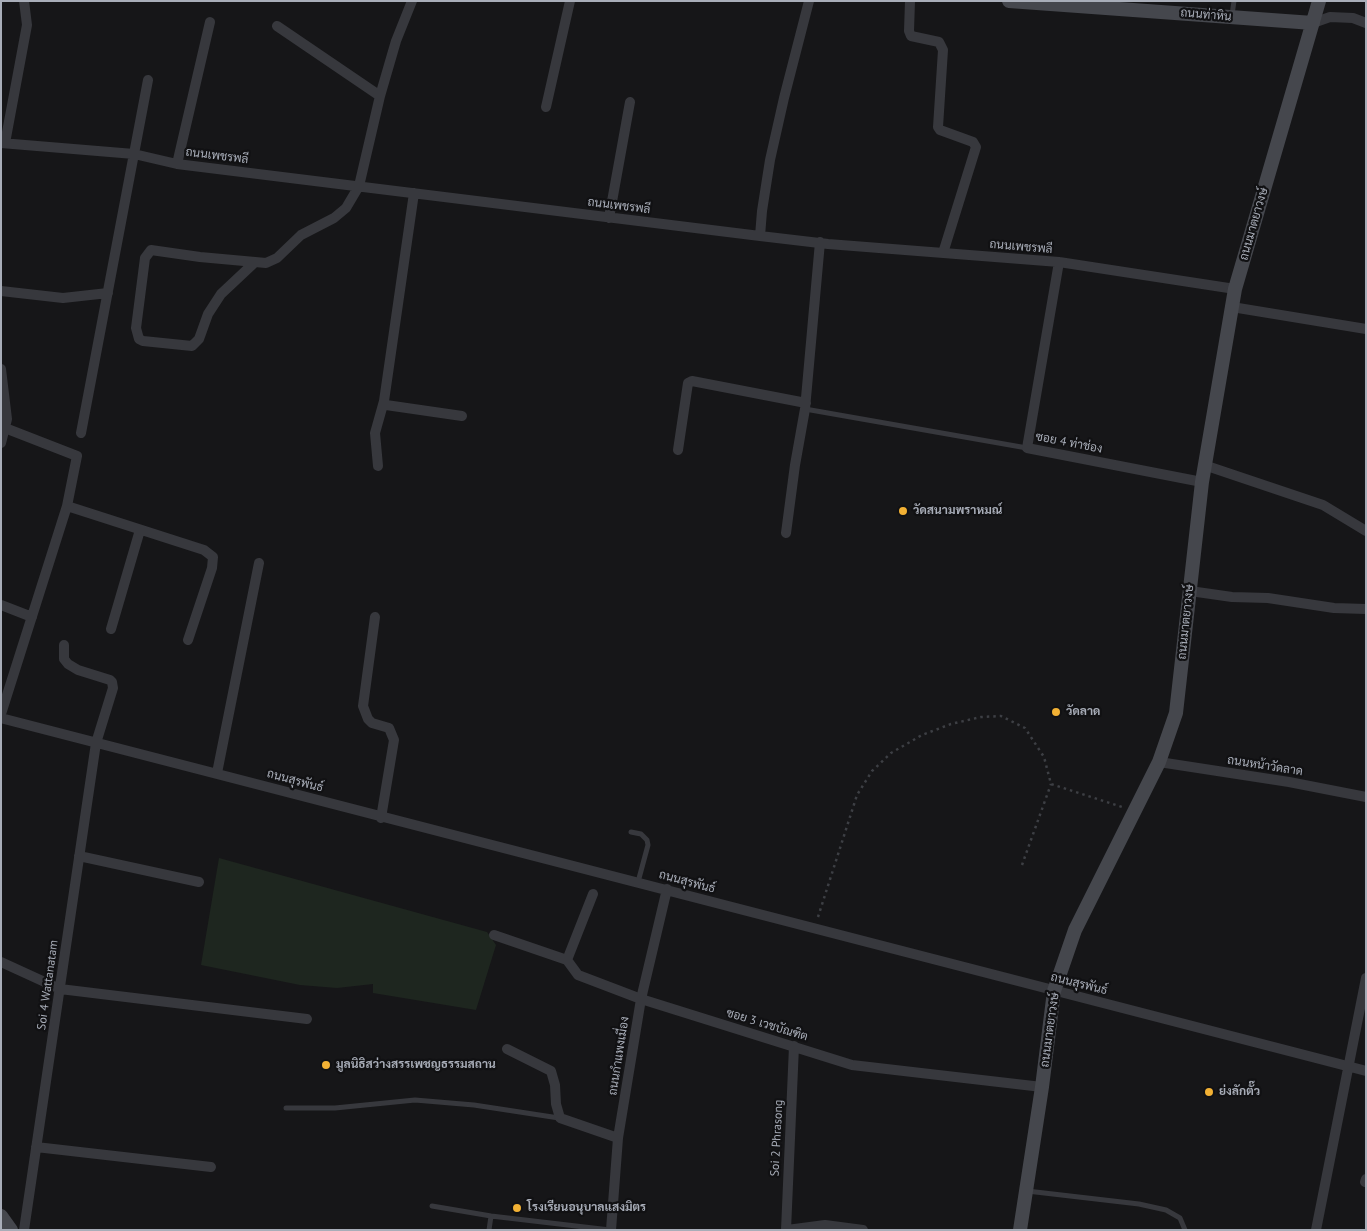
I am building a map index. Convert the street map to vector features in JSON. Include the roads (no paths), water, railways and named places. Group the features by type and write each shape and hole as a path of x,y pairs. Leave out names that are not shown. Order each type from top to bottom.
{"street":[{"path":"3,143 28,25 24,1"},
{"path":"254,263 221,294 208,314 199,339 192,346 139,339 136,328 145,258 151,250 266,263 277,258 301,235 346,208 360,186 380,96 396,41 412,1"},
{"path":"546,108 570,1"},
{"path":"760,236 770,160 809,1"},
{"path":"910,1 908,31 911,36 938,42 943,50 938,126 940,130 974,142 976,147 944,253"},
{"name":"ถนนท่าหิน","path":"1009,1 1312,23"},
{"name":"ถนนมาตยาวงษ์","path":"1020,1230 1042,1088 1054,991 1074,930 1159,762 1176,713 1204,465 1235,289 1319,1"},
{"path":"1312,23 1330,17 1353,18 1366,23"},
{"path":"177,164 210,22"},
{"path":"277,26 380,96"},
{"path":"81,433 148,80"},
{"path":"609,218 630,102"},
{"name":"ถนนเพชรพลี","path":"3,143 134,154 177,164 760,236 1059,262 1235,289"},
{"path":"378,466 375,433 384,401 414,193"},
{"path":"786,533 795,465 806,406 820,242"},
{"name":"ซอย 4 ท่าช่อง","path":"1059,262 1027,448 1202,482"},
{"path":"1,292 63,298 108,293"},
{"path":"1232,307 1366,329"},
{"path":"1,369 7,419 1,443"},
{"path":"678,450 688,383 692,381 806,406"},
{"path":"384,401 386,404 462,416"},
{"path":"1,714 67,506 77,456 5,428"},
{"path":"1204,465 1322,506 1366,531"},
{"path":"67,506 204,550 212,557 212,568 188,640"},
{"path":"111,629 140,530"},
{"path":"217,773 259,563"},
{"path":"1190,591 1232,597 1268,598 1334,608 1366,609"},
{"path":"1,605 32,617"},
{"path":"374,617 363,706 368,719 372,723 389,728 394,740 381,818"},
{"name":"Soi 4 Wattanatam","path":"24,1230 96,743 113,688 112,682 78,670 68,664 64,659 64,645"},
{"name":"ถนนสุรพันธ์","path":"1,718 217,773 381,818 667,889 1366,1071"},
{"name":"ถนนหน้าวัดลาด","path":"1159,762 1289,782 1366,797"},
{"path":"79,856 199,882"},
{"name":"ถนนกำแพงเมี่อง","path":"611,1230 618,1138 641,999 667,889"},
{"path":"494,935 567,960 593,894"},
{"name":"ซอย 3 เวชบัณฑิต","path":"567,960 578,975 641,999 852,1064 1042,1088"},
{"path":"1,962 60,989 307,1019"},
{"path":"1316,1230 1366,978"},
{"name":"Soi 2 Phrasong","path":"786,1230 794,1046"},
{"path":"507,1049 551,1071 560,1118 618,1138"},
{"path":"36,1147 211,1167"},
{"path":"1,1216 11,1230"},
{"path":"786,1230 825,1226 863,1230"}],"lane":[{"path":"1231,18 1234,1"},
{"path":"806,406 1027,448"},
{"path":"631,832 641,834 647,840 648,845 638,882"},
{"path":"286,1108 334,1108 415,1100 474,1105 560,1118"},
{"path":"1026,1191 1139,1204 1166,1210 1180,1218 1185,1230"},
{"path":"432,1206 491,1216 611,1230"},
{"path":"489,1230 491,1216"}],"place":[{"name":"วัดสนามพราหมณ์","path":"903,511"},
{"name":"วัดลาด","path":"1056,712"},
{"name":"มูลนิธิสว่างสรรเพชญธรรมสถาน","path":"326,1065"},
{"name":"ย่งลักตั๊ว","path":"1209,1092"},
{"name":"โรงเรียนอนุบาลแสงมิตร","path":"517,1208"}]}
